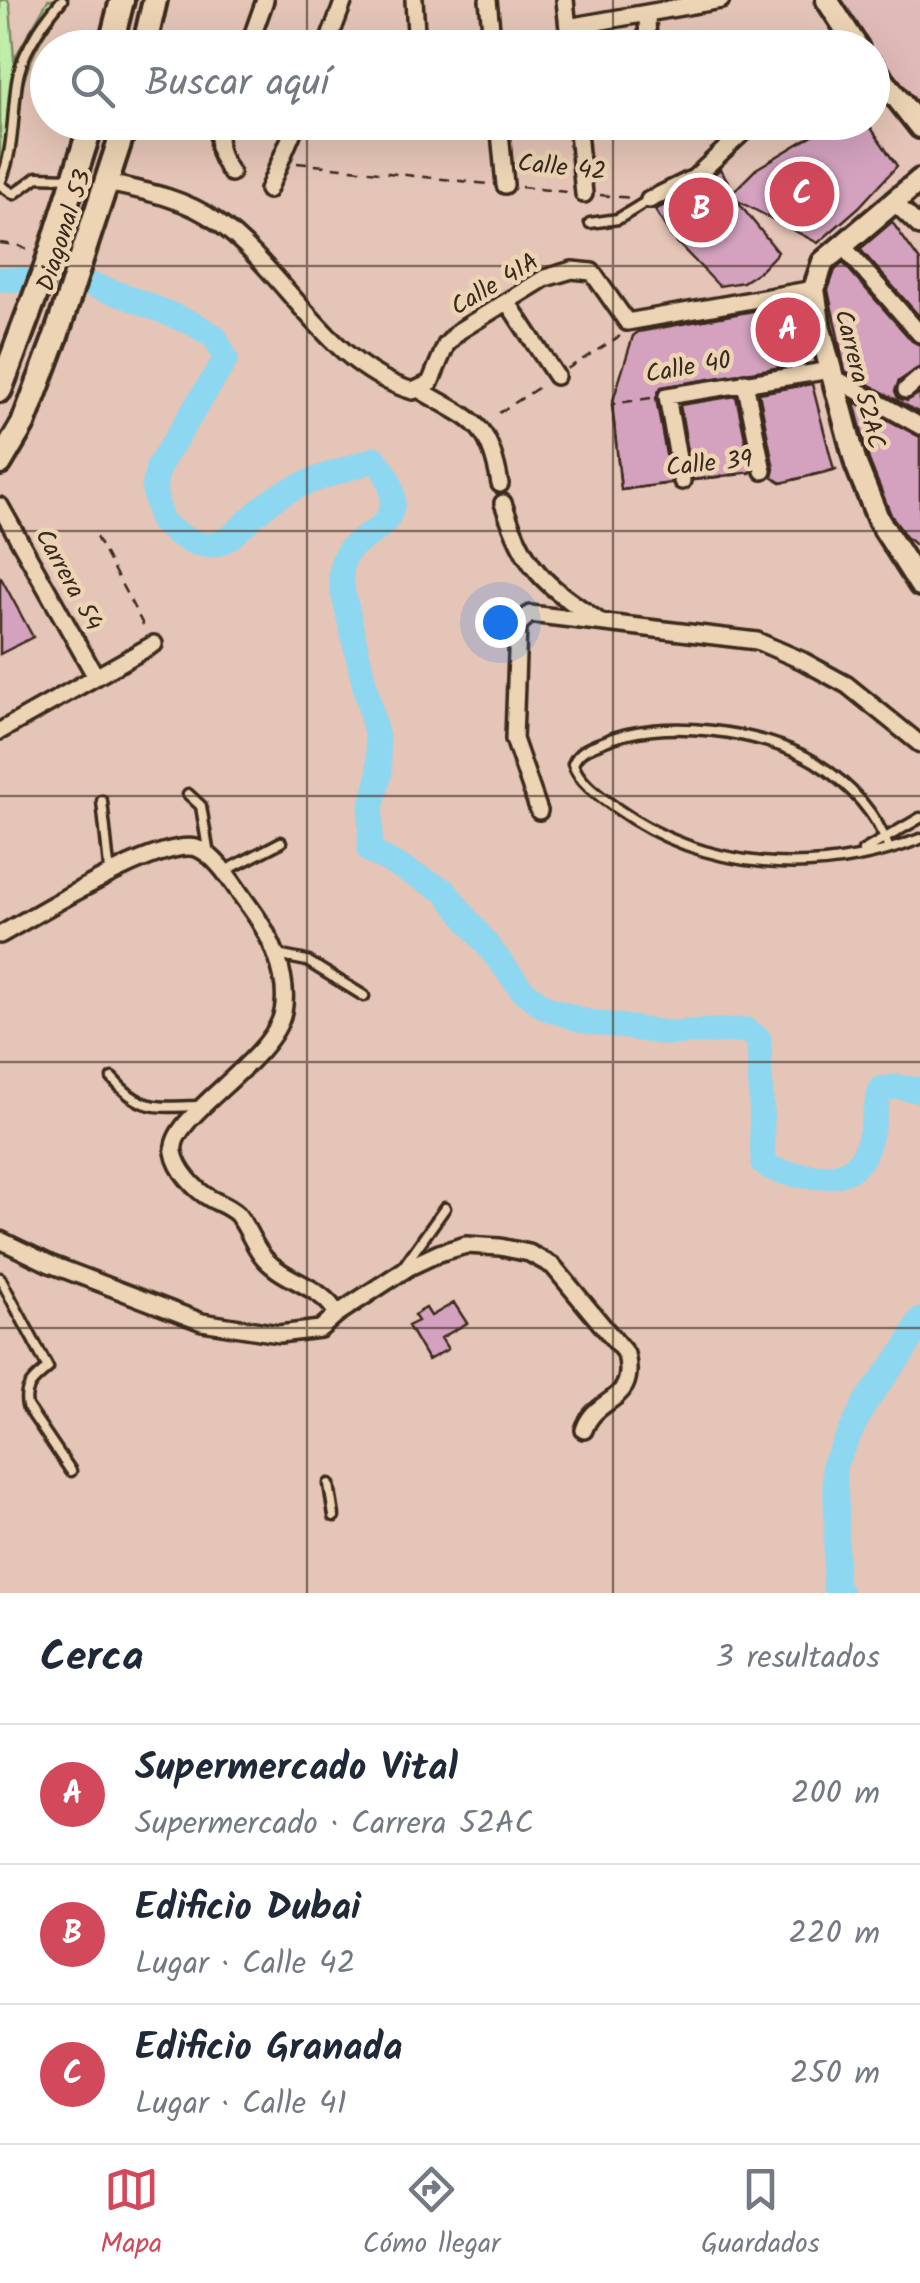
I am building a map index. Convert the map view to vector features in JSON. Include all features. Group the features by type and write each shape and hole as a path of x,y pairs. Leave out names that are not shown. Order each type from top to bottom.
{"main road":[{"path":"114,30 122,0"},
{"path":"148,30 155,0"},
{"name":"Diagonal 53","path":"0,390 47,264 87,140"},
{"name":"Diagonal 53","path":"0,463 23,424 55,339 121,140"}],"street":[{"path":"254,30 265,0"},
{"path":"333,30 344,0"},
{"path":"414,0 416,30"},
{"path":"488,0 491,30"},
{"path":"566,0 568,30"},
{"path":"568,27 721,0"},
{"path":"827,0 841,30"},
{"path":"646,15 647,30"},
{"path":"890,89 920,127"},
{"path":"218,140 219,156 231,173"},
{"path":"268,190 289,140"},
{"path":"501,140 505,186"},
{"path":"579,140 584,194"},
{"path":"649,200 694,178 735,140"},
{"path":"814,289 823,262 920,180"},
{"path":"108,183 159,194 214,219 260,259 355,362 394,386 413,392 420,390 471,418 494,451 500,484"},
{"path":"894,203 920,227"},
{"path":"842,246 920,334"},
{"name":"Calle 41A","path":"420,390 430,383 446,345 459,332 546,278 572,270 592,272 627,322 814,289"},
{"name":"Carrera 52AC","path":"814,289 820,329 856,464 879,521 920,585"},
{"path":"508,302 556,376"},
{"path":"832,373 920,426"},
{"name":"Calle 40","path":"667,396 744,382 832,373"},
{"path":"906,390 920,378"},
{"path":"744,382 763,471"},
{"path":"667,396 682,481"},
{"path":"502,503 518,546 536,574 602,623"},
{"name":"Carrera 54","path":"0,506 96,677"},
{"path":"539,811 514,738 518,625 530,614 757,642 848,685 920,744"},
{"path":"0,730 154,644"},
{"path":"0,935 158,851 194,846 209,855 257,916 277,955 284,990 283,1014 258,1056 178,1132 174,1152 182,1172 206,1196 235,1211 265,1259 322,1295 337,1314"},
{"path":"0,1240 50,1264 202,1322 279,1334 320,1328 438,1253 466,1245 529,1253 552,1266 619,1342 630,1368 627,1384 616,1399 588,1418 584,1430"}],"lane":[{"path":"40,30 62,0"},
{"path":"30,48 17,78 12,136 0,184 14,194 37,178 75,179"},
{"path":"590,223 618,219 649,200"},
{"path":"889,850 871,812 851,790 813,761 772,743 690,729 656,730 613,738 582,751 574,764 576,772 599,795 639,824 680,844 738,860 816,864 889,850 920,839"},
{"path":"188,794 201,806 209,855"},
{"path":"102,801 110,876"},
{"path":"852,857 920,818"},
{"path":"223,872 281,842"},
{"path":"277,955 307,961 364,996"},
{"path":"112,1078 128,1097 139,1103 203,1106"},
{"path":"398,1275 444,1208"},
{"path":"0,1278 48,1368 29,1384 27,1406 71,1471"},
{"path":"330,1484 334,1516"}],"path":[{"name":"Calle 42","path":"280,162 649,200"},
{"path":"0,243 17,244 47,264"},
{"name":"Calle 40","path":"621,490 612,404 667,396"},
{"name":"Calle 39","path":"621,490 763,471 781,482 856,464"},
{"path":"96,537 154,644"}],"shaded area":[{"path":"843,0 920,0 920,117 890,74 890,30 862,30"}],"green space":[{"path":"0,0 8,0 14,59 30,31 30,63 21,93 13,152 0,185"},
{"path":"48,0 67,0 47,30 31,30"}],"building":[{"path":"804,140 879,140 897,166 818,243 736,200 778,252 743,282 719,286 671,236 655,210 699,188 720,169 734,191 756,169"},
{"path":"892,222 920,261 920,317 860,249"},
{"path":"843,263 912,341 920,345 920,367 899,381 895,391 898,398 907,401 920,393 920,413 845,371 828,290 835,270"},
{"path":"791,304 806,363 661,387 656,398 671,483 621,490 612,404 633,336"},
{"path":"812,384 834,470 781,483 772,477 774,469 759,393"},
{"path":"736,396 752,472 693,480 680,405"},
{"path":"854,402 920,437 920,549 891,515 869,460"},
{"path":"0,576 33,637 0,654"},
{"path":"454,1303 467,1323 441,1338 448,1349 428,1360 408,1326 418,1321 414,1315 426,1308 431,1316"}],"waterway":[{"path":"0,279 85,283 194,324 215,337 226,359 158,467 154,489 161,521 183,537 201,544 216,544 286,492 375,459 381,466 392,490 389,515 380,527 350,548 341,572 377,738 380,773 371,808 370,851 445,891 523,991 546,1008 584,1021 666,1033 746,1030 759,1039 763,1163 784,1173 829,1176 846,1172 864,1154 881,1089 920,1090"},
{"path":"841,1593 835,1587 834,1465 865,1403 906,1348 920,1320"}],"place":[{"name":"Edificio Granada","path":"802,194"},
{"name":"Edificio Dubai","path":"701,210"},
{"name":"Supermercado Vital","path":"788,330"}]}
